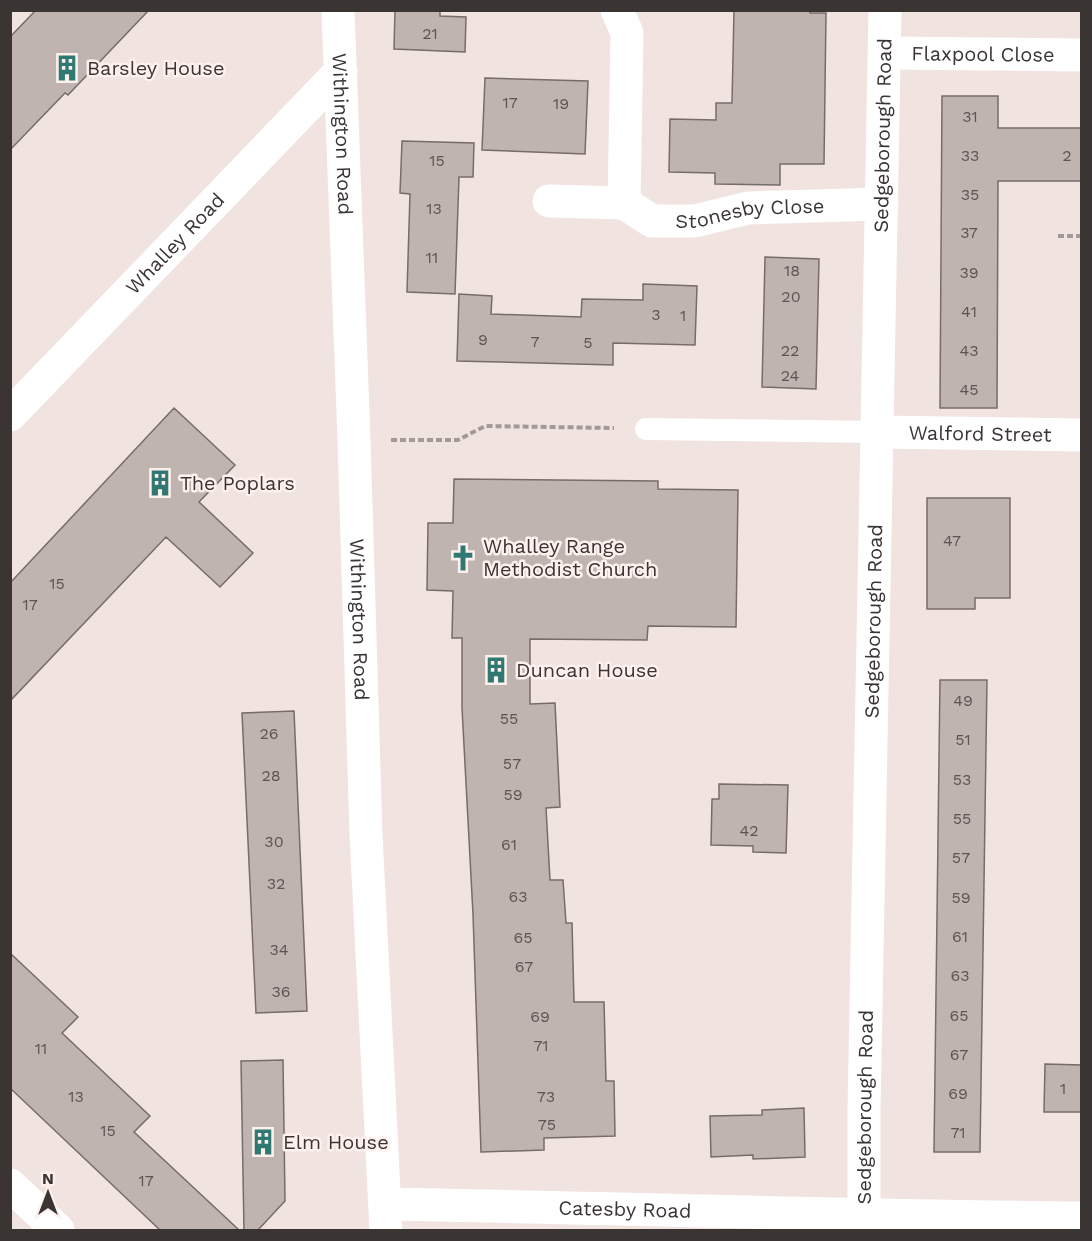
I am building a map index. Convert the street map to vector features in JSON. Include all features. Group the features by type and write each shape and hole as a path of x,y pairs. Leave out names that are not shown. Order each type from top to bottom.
{"street":[{"name":"Withington Road","path":"338,10 366,835 385,1217"},
{"path":"549,201 624,203 627,33 617,10"},
{"name":"Sedgeborough Road","path":"863,1223 885,10"},
{"name":"Flaxpool Close","path":"885,53 1082,55"},
{"name":"Whalley Road","path":"10,415 341,71"},
{"name":"Stonesby Close","path":"624,203 652,221 694,221 748,208 882,204"},
{"name":"Walford Street","path":"878,432 1082,435"},
{"path":"10,1185 58,1230"},
{"name":"Catesby Road","path":"385,1217 616,1208 863,1223 1082,1218"}],"lane":[{"path":"646,429 878,432"}],"path":[{"path":"1058,236 1082,236"},
{"path":"354,440 458,440 485,426 646,429"}],"building":[{"name":"Barsley House","path":"36,10 149,10 68,95 65,93 10,150 10,37"},
{"path":"395,10 440,10 440,16 466,17 465,52 394,49"},
{"path":"734,10 810,10 810,13 826,13 824,164 780,164 780,185 715,184 715,173 669,172 670,119 716,120 716,103 732,103"},
{"path":"485,78 588,81 585,154 482,150"},
{"path":"942,96 998,96 998,128 1082,128 1082,181 998,181 997,408 940,408"},
{"path":"402,141 474,143 473,177 459,177 455,294 407,292 410,194 400,193"},
{"path":"765,257 819,259 816,389 762,387"},
{"path":"643,284 697,286 695,345 613,343 613,365 457,361 459,294 492,296 491,314 581,317 582,299 643,300"},
{"name":"The Poplars","path":"174,408 235,465 199,502 253,553 220,587 166,537 10,701 10,583"},
{"path":"454,479 658,481 658,489 738,490 736,627 648,626 647,640 530,639 530,704 555,703 560,807 546,808 550,880 563,880 566,923 572,923 574,1002 604,1002 606,1081 614,1081 615,1136 544,1138 544,1150 481,1152 473,914 462,708 462,638 452,638 453,591 427,590 428,523 453,523"},
{"path":"927,498 1010,498 1010,598 975,598 975,609 927,609"},
{"path":"940,680 987,680 980,1152 934,1152"},
{"path":"294,711 307,1011 256,1013 242,713"},
{"path":"719,784 788,785 786,853 753,852 753,846 711,845 712,799 719,799"},
{"path":"10,953 78,1017 62,1033 150,1116 134,1132 239,1230 160,1230 10,1088"},
{"name":"Elm House","path":"283,1060 285,1201 258,1230 244,1230 241,1061"},
{"path":"1045,1064 1082,1065 1082,1112 1044,1112"},
{"path":"804,1108 805,1157 753,1159 753,1155 711,1157 710,1116 762,1115 762,1110"}],"place":[{"name":"Barsley House","path":"67,68"},
{"name":"The Poplars","path":"160,483"},
{"name":"Whalley Range Methodist Church","path":"463,558"},
{"name":"Duncan House","path":"496,670"},
{"name":"Elm House","path":"263,1142"}]}
